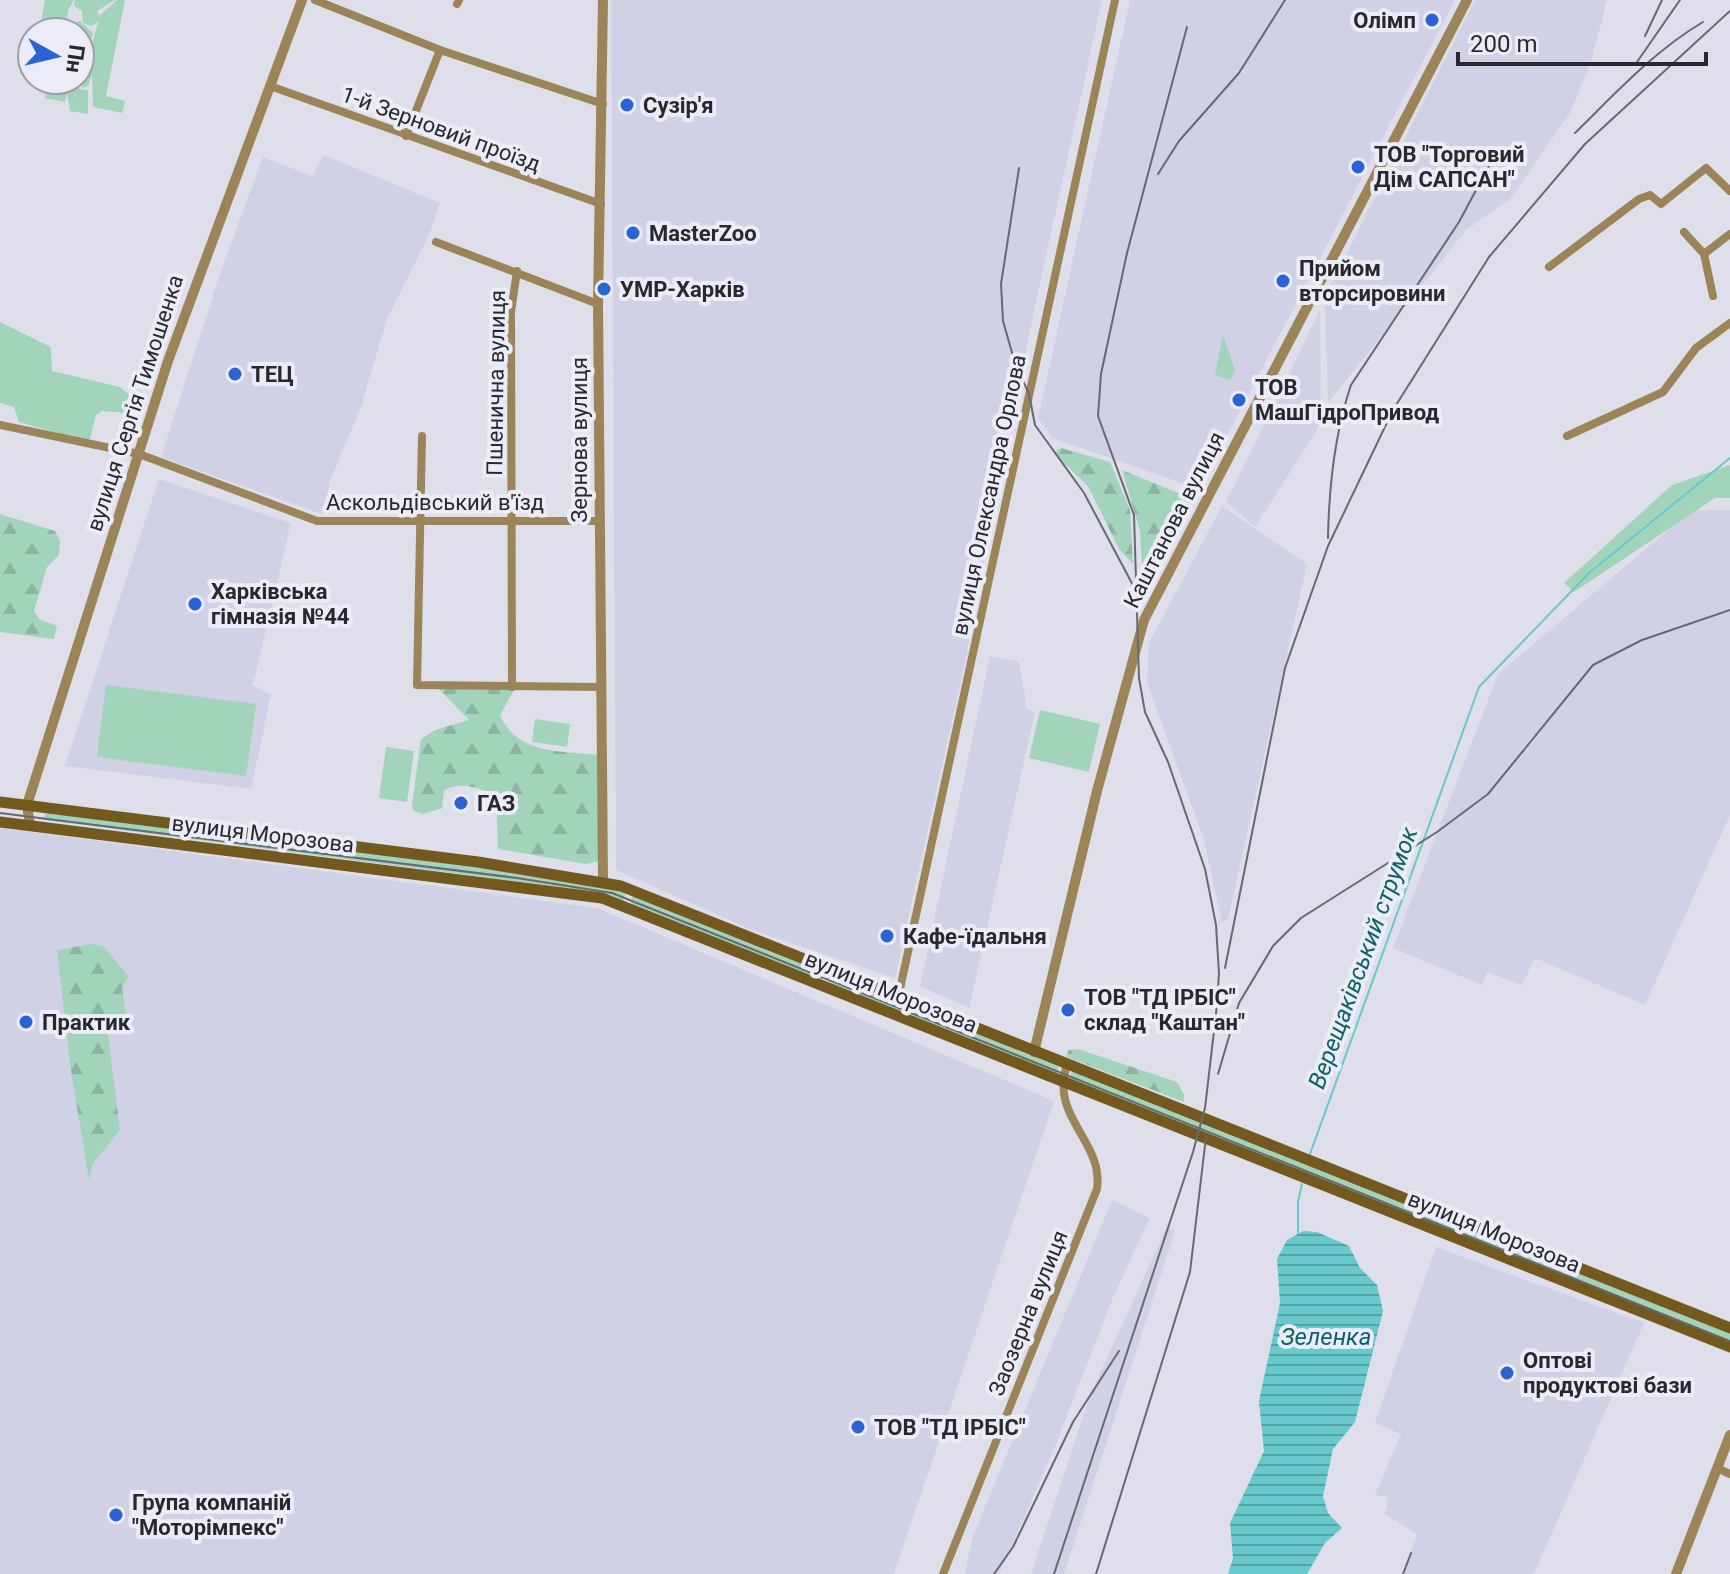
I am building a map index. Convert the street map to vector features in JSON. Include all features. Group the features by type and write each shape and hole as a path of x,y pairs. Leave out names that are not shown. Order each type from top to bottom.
{"main road":[{"name":"вулиця Морозова","path":"0,802 603,880 1730,1328"},
{"name":"вулиця Морозова","path":"0,822 591,895 1730,1347"},
{"path":"627,907 634,891"},
{"path":"823,987 830,970"}],"street":[{"name":"вулиця Сергія Тимошенка","path":"30,825 27,805 189,300 302,0"},
{"path":"315,0 440,50 603,104"},
{"name":"Зернова вулиця","path":"603,0 598,304 603,880"},
{"name":"вулиця Олександра Орлова","path":"898,998 1115,0"},
{"name":"Каштанова вулиця","path":"1034,1052 1097,791 1144,620 1467,0"},
{"path":"406,136 440,50"},
{"name":"1-й Зерновий проїзд","path":"270,86 601,204"},
{"path":"1549,267 1639,199 1650,195 1661,204 1706,168 1730,191"},
{"path":"1684,232 1704,254 1713,296"},
{"path":"1704,254 1730,234"},
{"path":"436,242 598,304"},
{"name":"Пшенична вулиця","path":"512,687 511,312 517,271"},
{"path":"1567,436 1663,392 1696,348 1730,323"},
{"name":"Аскольдівський в'їзд","path":"0,425 139,454 317,521 600,521"},
{"path":"422,436 417,685 599,687"},
{"path":"1061,1082 1067,1065"},
{"name":"Заозерна вулиця","path":"943,1574 1097,1189 1095,1162 1070,1116 1061,1082"},
{"path":"1676,1574 1730,1435"},
{"path":"1717,1468 1730,1474"}],"shaded area":[{"path":"611,0 1102,0 1016,394 966,658 895,978 752,930 616,870"},
{"path":"1130,0 1455,0 1199,489 1052,438 1038,418"},
{"path":"1475,0 1607,0 1590,65 1570,113 1510,199 1467,229 1328,403 1325,296"},
{"path":"324,155 440,203 429,235 387,319 361,407 330,481 322,514 161,457 222,268 263,157 312,176"},
{"path":"1320,310 1321,424 1255,527 1226,502"},
{"name":"Харківська гімназія №44","path":"159,479 291,523 253,685 271,695 251,789 65,766"},
{"path":"1222,506 1307,564 1228,919 1222,922 1203,837 1147,683 1149,643"},
{"path":"1692,510 1730,510 1730,815 1645,1005 1535,958 1522,985 1487,972 1482,985 1393,948 1498,674"},
{"path":"990,656 1019,662 1027,709 1035,712 969,1008 920,986"},
{"path":"0,828 597,908 1054,1101 894,1574 0,1574"},
{"path":"1112,1200 1150,1218 1114,1295 1052,1454 999,1574 965,1574 972,1538"},
{"path":"1167,1227 1175,1231 1064,1574 1031,1574 1091,1393"},
{"name":"Оптові продуктові бази","path":"1436,1247 1644,1323 1534,1574 1404,1574 1417,1534 1385,1514 1388,1497 1375,1495 1401,1434 1375,1423"}],"green space":[{"path":"45,0 74,0 67,16 42,16"},
{"path":"75,0 115,0 97,11 99,16 117,0 125,0 106,96 125,101 122,113 93,107 99,21 96,23 96,16 82,16 82,11 74,6"},
{"path":"45,96 66,96 65,102"},
{"path":"68,96 88,96 88,114 70,111"},
{"path":"0,322 51,347 52,371 120,387 131,396 130,408 125,413 102,411 96,415 90,439 82,440 19,422 14,407 0,403"},
{"path":"1223,335 1235,370 1230,380 1215,375"},
{"path":"1061,448 1110,462 1130,510 1133,564 1119,549 1088,486 1053,453"},
{"path":"1730,465 1730,498 1715,498 1574,592 1564,583 1672,485"},
{"path":"1122,470 1193,499 1144,598 1140,531"},
{"path":"0,514 55,531 60,541 59,555 47,567 34,611 39,619 57,626 54,639 0,632"},
{"path":"106,685 256,704 246,776 97,757"},
{"path":"435,685 514,690 500,715 518,738 557,751 601,755 603,860 586,864 498,849 496,796 477,788 450,788 444,791 442,808 423,814 414,811 412,805 421,739 435,730 469,720"},
{"path":"1040,710 1100,724 1089,772 1029,758"},
{"path":"535,719 570,724 567,747 532,742"},
{"path":"386,747 414,751 407,802 379,798"},
{"path":"46,810 596,882 627,891 623,901 591,891 44,820"},
{"path":"634,894 825,972 821,982 630,904"},
{"path":"91,944 103,946 129,977 122,987 126,1015 106,1018 120,1130 93,1163 89,1180 71,1071 57,950"},
{"path":"831,974 1059,1067 1056,1075 827,985"},
{"path":"1078,1049 1177,1082 1184,1102 1067,1057 1068,1050"},
{"path":"1072,1071 1565,1265 1560,1276 1069,1080"},
{"path":"1569,1269 1730,1331 1730,1344 1565,1278"}],"water":[{"name":"Зеленка","path":"1303,1231 1317,1232 1349,1246 1360,1268 1377,1285 1383,1311 1355,1422 1333,1449 1323,1496 1328,1513 1342,1528 1325,1543 1307,1574 1228,1574 1233,1558 1230,1523 1264,1451 1259,1401 1280,1303 1277,1259 1287,1240"}],"waterway":[{"name":"Верещаківський струмок","path":"1310,1154 1479,687 1589,573 1730,458"},
{"name":"Верещаківський струмок","path":"1298,1233 1298,1202 1302,1184"}],"tram line":[{"path":"0,813 517,878 612,893 1730,1341"}],"railway":[{"path":"1158,174 1179,141 1239,73 1285,0"},
{"path":"1645,36 1662,0"},
{"path":"1637,62 1680,0"},
{"path":"1225,968 1285,668 1328,546 1393,410 1489,257 1585,144 1730,11"},
{"path":"1575,133 1652,59 1703,22"},
{"path":"1054,1574 1193,1152 1205,1108 1216,1014 1219,974 1216,925 1205,869 1168,762 1145,712 1139,678 1134,515 1098,416 1101,374 1127,253 1187,27"},
{"path":"1328,538 1334,461 1340,423 1351,385 1459,222 1498,149"},
{"path":"1019,168 1001,284 1003,321 1015,363 1029,394 1035,425 1084,493 1135,589"},
{"path":"1218,1074 1239,1003 1273,946 1301,918 1437,832 1488,794 1593,665 1642,640 1730,610"},
{"path":"1096,1574 1190,1272 1206,1137"},
{"path":"994,1574 1013,1547 1073,1422 1119,1351"},
{"path":"1403,1574 1411,1553"}],"place":[{"name":"Олімп","path":"1432,20"},
{"name":"Сузір'я","path":"627,105"},
{"name":"ТОВ \"Торговий Дім САПСАН\"","path":"1358,167"},
{"name":"MasterZoo","path":"633,233"},
{"name":"Прийом вторсировини","path":"1283,281"},
{"name":"УМР-Харків","path":"604,289"},
{"name":"ТЕЦ","path":"235,374"},
{"name":"ТОВ МашГідроПривод","path":"1239,400"},
{"name":"Харківська гімназія №44","path":"195,604"},
{"name":"ГАЗ","path":"461,803"},
{"name":"Кафе-їдальня","path":"887,936"},
{"name":"ТОВ \"ТД ІРБІС\" склад \"Каштан\"","path":"1068,1010"},
{"name":"Практик","path":"26,1022"},
{"name":"Оптові продуктові бази","path":"1507,1373"},
{"name":"ТОВ \"ТД ІРБІС\"","path":"858,1427"},
{"name":"Група компаній \"Моторімпекс\"","path":"116,1515"}]}
